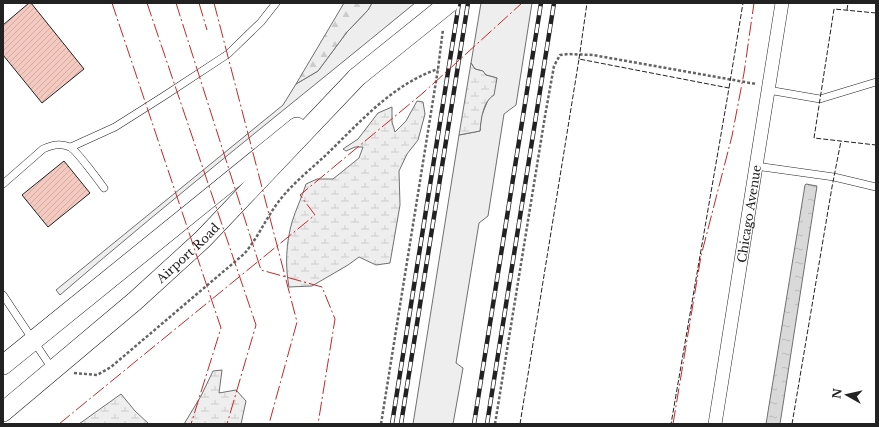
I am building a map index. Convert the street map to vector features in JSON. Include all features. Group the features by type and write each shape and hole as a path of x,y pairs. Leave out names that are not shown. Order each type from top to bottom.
{"main road":[{"name":"Airport Road","path":"3,365 449,3"},
{"name":"Airport Road","path":"3,412 135,302 203,240 357,78"}],"street":[{"name":"Chicago Avenue","path":"715,424 782,3"}],"lane":[{"path":"3,184 43,149 61,145 71,147 115,127 228,54 261,22 276,3"},
{"path":"768,88 820,99 876,82"},
{"path":"71,147 104,188"},
{"path":"756,166 834,178 876,187"},
{"path":"3,295 54,370"}],"path":[{"path":"381,424 438,69 443,25"},
{"path":"495,424 545,116 554,66 560,55 584,54 768,88"},
{"path":"54,370 85,375 97,375 111,367 244,254 257,238 266,220 280,200 302,176 364,117 400,88 425,74 438,69"}],"green space":[{"path":"344,3 372,3 368,10 347,32 318,71 296,84"},
{"path":"372,3 415,3 192,184 60,295 56,290 283,105 296,84 318,71 347,32 368,10"},
{"path":"481,3 532,3 516,105 504,114 488,216 479,223 456,363 463,368 453,424 413,424 459,135 480,131 481,117 497,78 486,75 482,71 475,69 471,63"},
{"path":"471,63 475,69 483,71 486,75 497,78 494,95 487,101 483,111 480,131 459,135"},
{"path":"417,101 423,102 425,114 418,140 407,154 399,171 400,205 390,263 376,265 359,257 312,286 289,287 287,263 288,238 292,222 306,184 317,179 333,179 359,158 363,147 355,147 346,151 343,149 358,139 378,113 392,107 392,122 395,132 406,121"},
{"path":"222,370 219,393 236,390 246,401 241,424 184,424 201,396 213,371"},
{"path":"121,394 135,411 149,424 79,424"}],"water":[{"path":"805,185 817,186 780,424 766,424"}],"building":[{"path":"29,3 31,3 84,69 42,103 3,55 3,25"},
{"path":"64,161 90,193 48,227 22,195"}],"railway":[{"path":"392,424 459,3"},
{"path":"401,424 468,3"},
{"path":"474,424 541,3"},
{"path":"487,424 554,3"}],"fence":[{"path":"579,59 587,3"},
{"path":"729,88 743,3"},
{"path":"847,10 848,3"},
{"path":"876,13 834,9 814,138 876,145"},
{"path":"520,424 579,59 729,88 671,424"},
{"path":"792,424 841,141"}],"power":[{"path":"112,3 221,328 191,424"},
{"path":"147,3 256,325 227,424"},
{"path":"176,3 261,270 322,287 335,319 318,424"},
{"path":"199,3 207,30"},
{"path":"214,3 297,322 269,424"},
{"path":"59,424 315,215 300,195 423,93 522,3"},
{"path":"673,424 701,256 732,136 744,73 754,3"}]}
